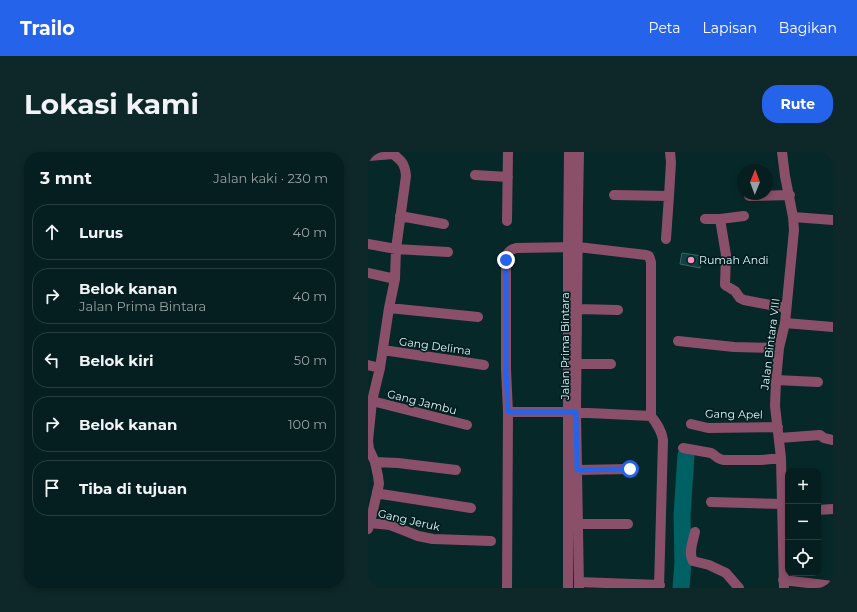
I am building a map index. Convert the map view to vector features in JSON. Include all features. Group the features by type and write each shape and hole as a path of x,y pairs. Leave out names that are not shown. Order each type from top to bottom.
{"street":[{"path":"508,152 508,221"},
{"name":"Jalan Prima Bintara","path":"568,588 572,412 572,247 569,152"},
{"name":"Jalan Prima Bintara","path":"579,152 572,247 577,310 577,364 572,412 577,470 579,585"},
{"path":"666,239 671,162 670,152"},
{"name":"Jalan Bintara VIII","path":"782,152 785,176 794,217 786,308 779,348 775,406 781,458 784,510 783,584"},
{"path":"369,156 393,153 401,160 405,167 406,176 396,249 395,279 380,368 372,401 368,441 369,449 375,462 379,484 369,526"},
{"path":"475,175 508,177"},
{"path":"614,195 669,196"},
{"path":"773,195 790,195"},
{"path":"400,216 444,224"},
{"path":"705,219 744,216"},
{"path":"794,217 833,220"},
{"path":"720,219 726,255 725,285 735,291 740,298 744,300 786,308"},
{"path":"368,244 396,249 448,252"},
{"path":"507,588 508,412 506,369 506,255 512,249 516,248 572,247 646,255 651,258 651,416 659,428 663,440 659,587 579,585"},
{"path":"368,273 395,279"},
{"path":"389,308 478,317"},
{"path":"577,310 618,310"},
{"path":"784,323 833,327"},
{"path":"678,342 734,347 779,348"},
{"name":"Gang Delima","path":"382,350 484,365"},
{"path":"577,364 611,364"},
{"path":"368,365 380,368"},
{"path":"776,380 818,382"},
{"name":"Gang Jambu","path":"372,401 466,425"},
{"path":"508,412 572,412 651,416"},
{"name":"Gang Apel","path":"691,424 708,428 778,427"},
{"path":"779,438 820,435 824,438 833,440"},
{"path":"683,448 711,453 714,454 719,460 761,460 781,458"},
{"path":"375,462 398,463 456,470"},
{"path":"577,470 630,469"},
{"path":"377,492 381,494 471,508"},
{"path":"711,502 784,510"},
{"path":"821,510 833,509"},
{"path":"578,524 628,524"},
{"name":"Gang Jeruk","path":"369,526 390,526 418,536 433,539 491,541"},
{"path":"695,532 691,558 693,561 709,565 726,573 740,588"},
{"path":"783,584 833,586"}],"building":[{"name":"Rumah Andi","path":"682,253 702,256 700,268 680,264"}],"waterway":[{"path":"681,588 683,562 682,515 686,455"}],"place":[{"name":"Rumah Andi","path":"691,260"}],"route":[{"path":"506,260 506,369 508,412 576,412 577,470 630,469"}]}
